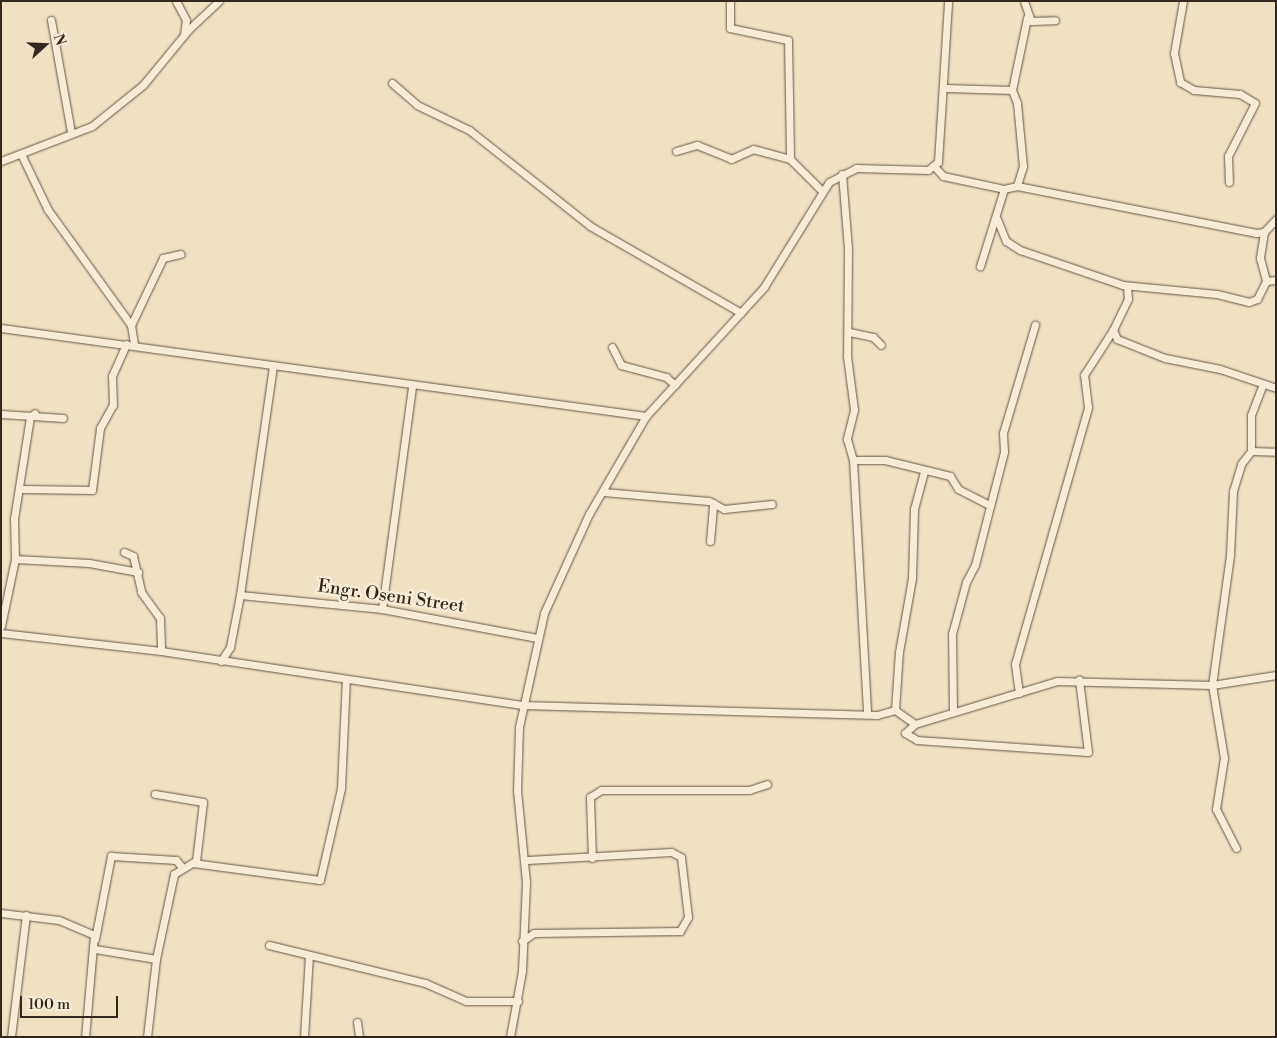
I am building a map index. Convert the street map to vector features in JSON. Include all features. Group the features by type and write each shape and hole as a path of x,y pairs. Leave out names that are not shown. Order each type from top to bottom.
{"street":[{"path":"176,1 186,20 184,36"},
{"path":"1,161 70,132 92,126 131,96 184,36 219,1"},
{"path":"730,1 730,28 788,40 790,159"},
{"path":"510,1037 518,1000 527,860 517,791 522,706 538,638 557,585 603,492 646,416 764,287 822,191 842,174 856,168 928,170 934,166 941,151 948,1"},
{"path":"1017,186 1023,160 1012,90 1026,18 1024,1"},
{"path":"1183,1 1174,53 1180,82 1194,90 1240,94 1255,104 1228,156 1229,182"},
{"path":"1026,18 1055,20"},
{"path":"51,20 70,132"},
{"path":"392,83 417,105 469,130 590,226 741,314"},
{"path":"945,88 1012,90"},
{"path":"676,151 696,146 731,159 753,149 790,159 822,191"},
{"path":"21,154 48,210 131,325 134,344"},
{"path":"934,166 943,176 1004,189 1017,186 1264,232"},
{"path":"842,174 849,332 847,356 854,410 847,439 853,460 867,713"},
{"path":"980,266 997,218 1004,189"},
{"path":"997,218 1006,241 1020,250 1127,286 1217,294 1249,302 1256,298 1266,280 1260,258 1264,232 1276,219"},
{"path":"131,325 163,258 182,254"},
{"path":"1266,280 1276,280"},
{"path":"1019,693 1015,664 1088,407 1084,375 1128,299 1127,286"},
{"path":"952,712 952,634 990,505 1004,452 1003,433 1035,325"},
{"path":"1,328 134,344 412,387 602,411 618,408 646,416"},
{"path":"849,332 873,338 881,345"},
{"path":"1110,333 1117,339 1165,358 1276,388"},
{"path":"22,489 92,490 100,428 113,405 112,376 126,344"},
{"path":"612,347 621,365 666,377 675,385"},
{"path":"221,661 230,647 240,595 273,365"},
{"path":"1236,848 1216,809 1224,758 1212,685 1230,555 1233,491 1240,464 1251,451 1251,415 1263,384"},
{"path":"382,609 412,387"},
{"path":"1,626 15,559 14,519 22,489 30,417 35,413"},
{"path":"1,414 35,413 63,418"},
{"path":"1251,451 1276,452"},
{"path":"853,460 885,460 924,472 950,476 958,489 990,505"},
{"path":"895,710 899,652 912,578 914,509 924,472"},
{"path":"603,492 713,503 724,509 772,504"},
{"path":"710,541 713,503"},
{"path":"124,552 133,556 141,592 163,627 161,651"},
{"path":"15,559 89,563 138,572"},
{"name":"Engr. Oseni Street","path":"240,595 382,609 538,638"},
{"path":"1,633 161,651 522,706 867,713 895,710 915,724"},
{"path":"1079,680 1088,752 917,740 904,733 915,724 1057,682 1079,680 1212,685 1276,675"},
{"path":"147,1037 156,959 174,874 181,866 193,863 320,880 340,788 346,679"},
{"path":"592,858 590,798 602,790 749,790 767,784"},
{"path":"155,794 203,802 193,863"},
{"path":"522,942 534,933 644,934 684,929 688,917 681,857 671,852 592,858 527,860"},
{"path":"85,1037 95,940 111,856 176,860 181,866"},
{"path":"1,913 26,915 73,924 90,931 95,940"},
{"path":"10,1037 26,915"},
{"path":"269,946 425,983 466,1001 518,1000"},
{"path":"95,948 156,959"},
{"path":"304,1037 309,956"},
{"path":"356,1022 359,1037"}]}
